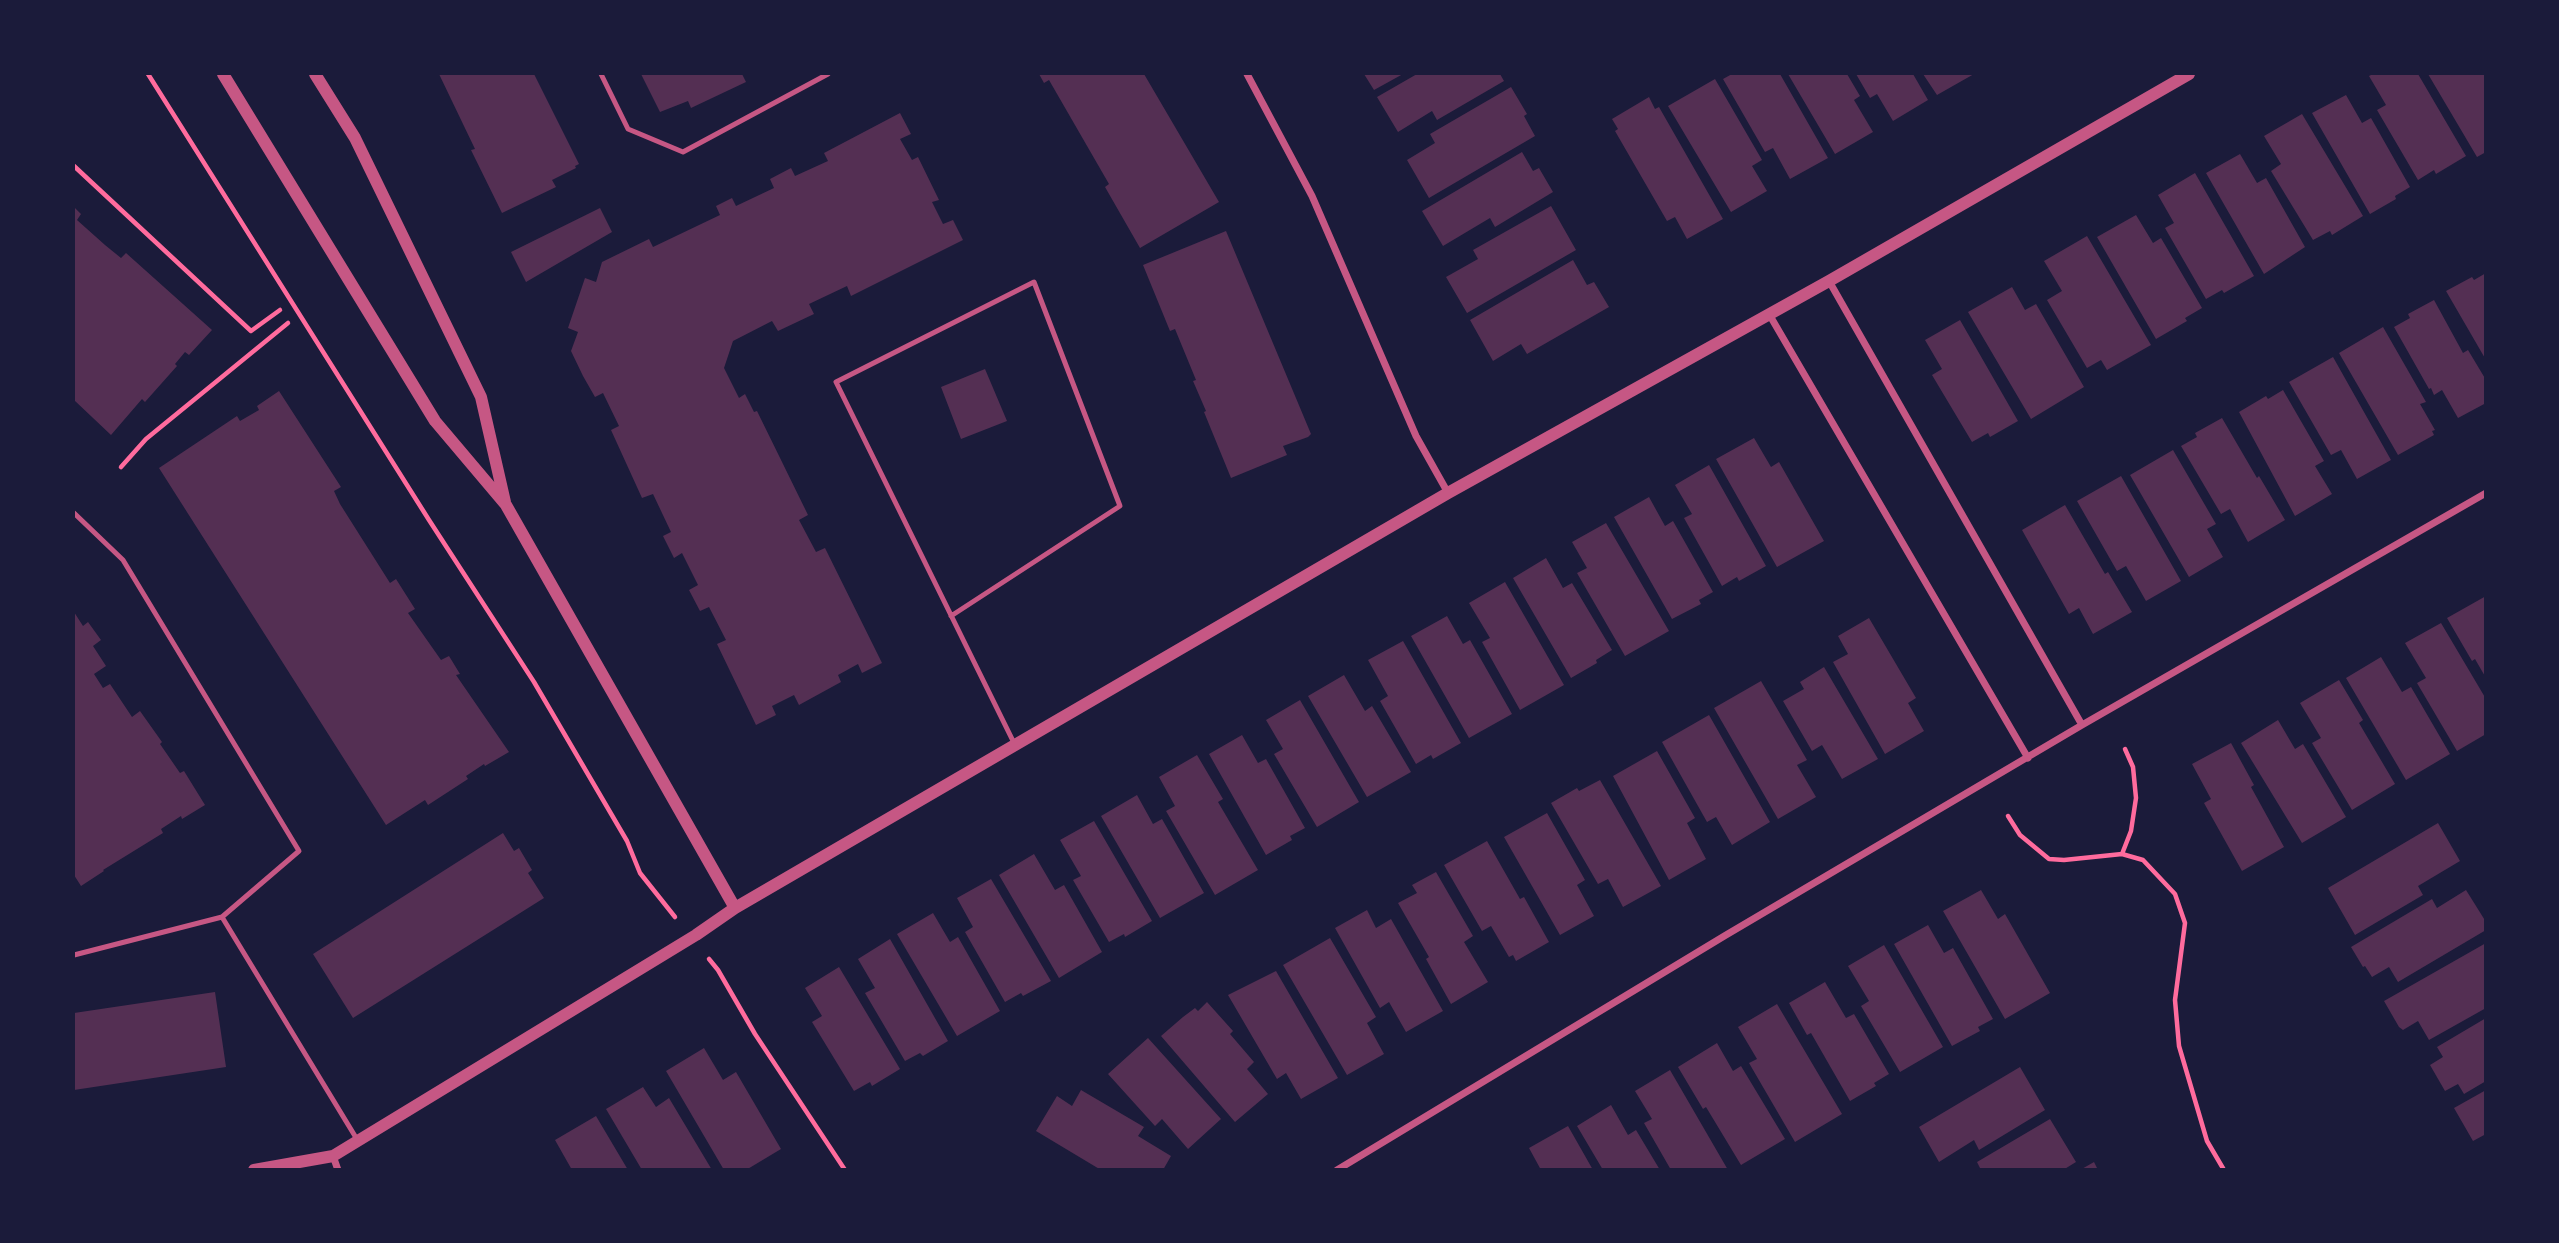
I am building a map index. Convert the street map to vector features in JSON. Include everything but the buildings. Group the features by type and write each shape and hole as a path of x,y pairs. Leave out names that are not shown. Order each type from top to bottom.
{"street":[{"path":"223,74 435,421 506,505 735,908"},
{"path":"315,74 355,138 481,397 506,505"},
{"path":"1247,74 1312,196 1416,436 1448,493"},
{"path":"254,1170 333,1156 696,935 735,908 1448,493 1829,281 2189,74"},
{"path":"1829,281 2082,724"},
{"path":"1769,314 2028,758"},
{"path":"1337,1170 1737,928 2082,724 2486,494"},
{"path":"333,1156 338,1170"}],"lane":[{"path":"601,74 628,129 683,152 828,74"},
{"path":"951,616 1120,506 1034,282 836,382 951,616 1015,745"},
{"path":"74,513 123,560 299,851 222,917 74,956"},
{"path":"222,917 358,1140"}],"path":[{"path":"148,74 534,682 627,841 640,873"},
{"path":"74,166 251,331 280,310"},
{"path":"121,467 146,439 288,323"},
{"path":"2122,854 2131,831 2136,798 2133,767 2125,749"},
{"path":"2008,816 2020,835 2049,859 2122,854 2143,860 2175,894 2185,923 2175,1000 2179,1046 2207,1141 2224,1170"},
{"path":"718,970 755,1034 845,1170"}]}
